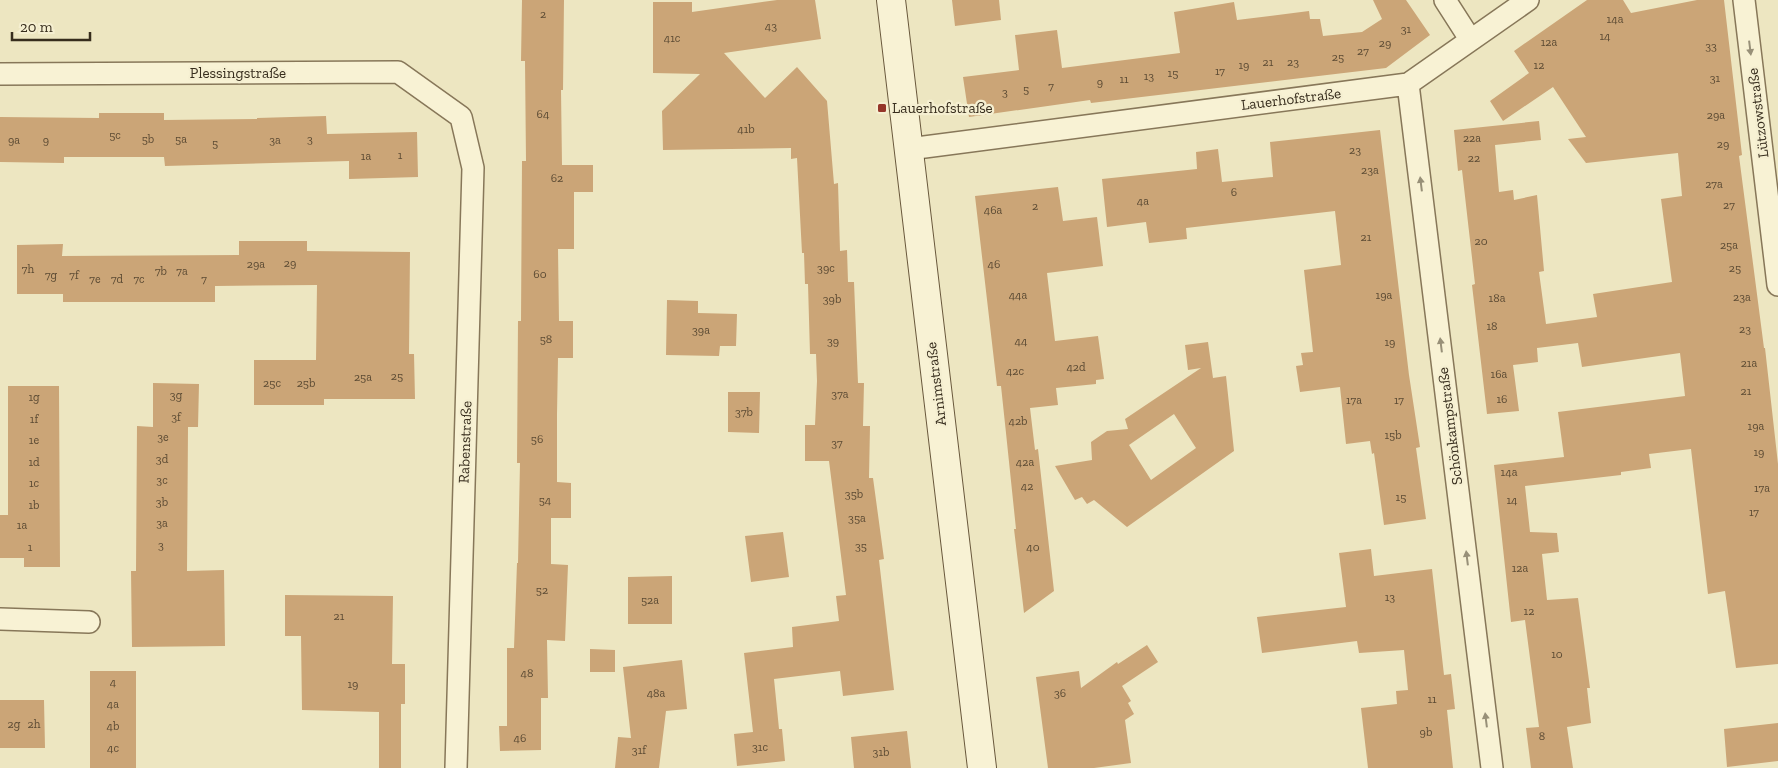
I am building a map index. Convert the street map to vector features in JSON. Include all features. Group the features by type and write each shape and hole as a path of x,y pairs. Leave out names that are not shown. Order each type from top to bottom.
{"main road":[{"name":"Arnimstraße","path":"891,0 982,768"}],"street":[{"path":"1444,0 1470,39"},
{"name":"Lauerhofstraße","path":"909,149 1408,84 1528,0"},
{"name":"Lützowstraße","path":"1744,0 1778,285"},
{"name":"Plessingstraße","path":"0,74 398,72 461,117"},
{"name":"Schönkampstraße","path":"1408,84 1492,768"},
{"name":"Rabenstraße","path":"456,768 473,168 461,117"},
{"path":"0,619 89,622"}],"building":[{"path":"522,0 564,0 563,90 561,90 562,165 593,165 593,192 574,192 574,249 558,249 559,321 573,321 573,358 558,358 557,414 557,482 571,483 571,518 551,518 551,564 568,565 565,641 547,640 548,698 541,698 541,750 500,751 499,726 507,726 507,648 514,648 518,563 520,463 517,463 518,321 521,321 522,161 526,161 525,61 521,61"},
{"path":"777,0 815,0 821,39 724,53 765,98 797,67 827,101 834,184 838,183 840,251 847,250 848,282 854,282 858,383 864,383 863,426 870,426 869,478 873,478 884,559 879,560 894,690 843,696 840,671 774,679 779,729 782,729 785,761 737,766 734,734 753,732 744,653 793,647 792,627 839,621 836,596 846,595 829,461 805,461 805,425 815,425 817,381 816,354 810,354 808,284 805,284 804,253 802,253 797,158 791,159 791,148 663,150 662,111 700,74 653,73 653,2 692,2 692,12"},
{"path":"952,0 999,0 1001,20 955,26"},
{"path":"1373,0 1406,0 1430,35 1386,68 1091,103 1090,100 969,117 963,77 1019,70 1015,35 1057,30 1062,68 1180,53 1174,12 1234,2 1237,20 1309,11 1310,19 1320,19 1323,36 1362,32 1382,19"},
{"path":"1587,0 1623,0 1631,13 1697,0 1724,0 1742,155 1739,156 1765,348 1778,464 1778,664 1736,668 1725,591 1708,594 1691,449 1649,454 1651,468 1621,472 1621,475 1525,486 1530,532 1557,533 1559,552 1542,554 1547,600 1578,598 1590,688 1587,688 1591,723 1567,727 1573,768 1531,768 1526,728 1539,727 1525,620 1511,622 1494,465 1564,457 1558,412 1685,396 1680,353 1582,367 1578,343 1537,348 1538,362 1513,365 1519,411 1487,414 1472,285 1475,284 1462,170 1458,171 1454,130 1539,121 1541,140 1495,145 1499,192 1513,190 1514,200 1537,195 1544,271 1539,272 1546,324 1597,317 1593,294 1672,282 1661,199 1682,196 1678,153 1586,163 1568,139 1586,137 1553,87 1503,121 1490,101 1529,73 1514,51"},
{"path":"99,113 164,113 164,120 326,116 327,134 417,132 418,177 349,179 349,161 165,166 164,157 64,157 64,163 0,162 0,117 99,118"},
{"path":"1380,130 1409,375 1420,447 1416,448 1426,519 1384,525 1374,453 1372,454 1370,441 1346,444 1340,387 1300,392 1296,366 1303,365 1301,353 1313,352 1304,270 1341,265 1335,211 1186,228 1187,239 1149,243 1146,222 1107,227 1102,179 1197,169 1196,152 1218,149 1222,182 1273,177 1270,142"},
{"path":"1058,187 1063,221 1097,217 1103,266 1047,273 1055,341 1098,336 1104,379 1096,380 1096,384 1056,388 1058,405 1030,408 1035,450 1038,449 1054,591 1024,613 1001,386 997,386 975,196"},
{"path":"239,241 307,241 307,251 410,252 409,354 414,354 415,399 324,399 324,405 254,405 254,360 316,360 317,285 215,286 215,302 63,302 63,294 17,294 17,245 63,244 62,256 239,255"},
{"path":"667,300 698,301 698,313 737,314 736,346 720,346 719,356 666,355"},
{"path":"1208,342 1213,378 1226,376 1234,451 1127,527 1094,500 1087,504 1082,497 1075,500 1055,466 1092,460 1091,442 1107,431 1128,429 1125,419 1201,368 1188,370 1185,345","holes":["1174,414 1196,448 1151,480 1129,445"]},
{"path":"153,383 199,384 198,427 188,427 187,571 224,570 225,646 132,647 131,571 136,571 137,426 153,427"},
{"path":"8,386 59,386 60,567 24,567 24,558 0,558 0,515 8,515"},
{"path":"728,392 760,392 759,433 728,432"},
{"path":"783,532 789,577 751,582 745,536"},
{"path":"1371,549 1374,576 1432,569 1444,675 1451,674 1455,709 1447,710 1453,768 1368,768 1361,708 1397,704 1396,691 1408,690 1404,650 1359,653 1357,641 1262,653 1257,617 1346,607 1339,553"},
{"path":"672,576 672,624 628,624 628,577"},
{"path":"285,595 393,596 392,664 405,664 405,704 401,704 401,768 379,768 379,712 302,710 301,636 285,636"},
{"path":"1147,645 1158,662 1122,686 1131,701 1128,703 1134,714 1125,720 1131,763 1094,768 1048,768 1036,677 1079,671 1081,688 1117,662 1118,664"},
{"path":"590,649 615,650 615,672 590,672"},
{"path":"682,660 687,709 666,711 659,768 615,768 618,737 631,738 623,667"},
{"path":"90,671 136,671 136,768 90,768"},
{"path":"0,700 44,700 45,748 0,748"},
{"path":"1778,723 1778,761 1727,767 1724,729"},
{"path":"907,731 911,768 854,768 851,737"}],"place":[{"name":"Lauerhofstraße","path":"882,108"}]}
